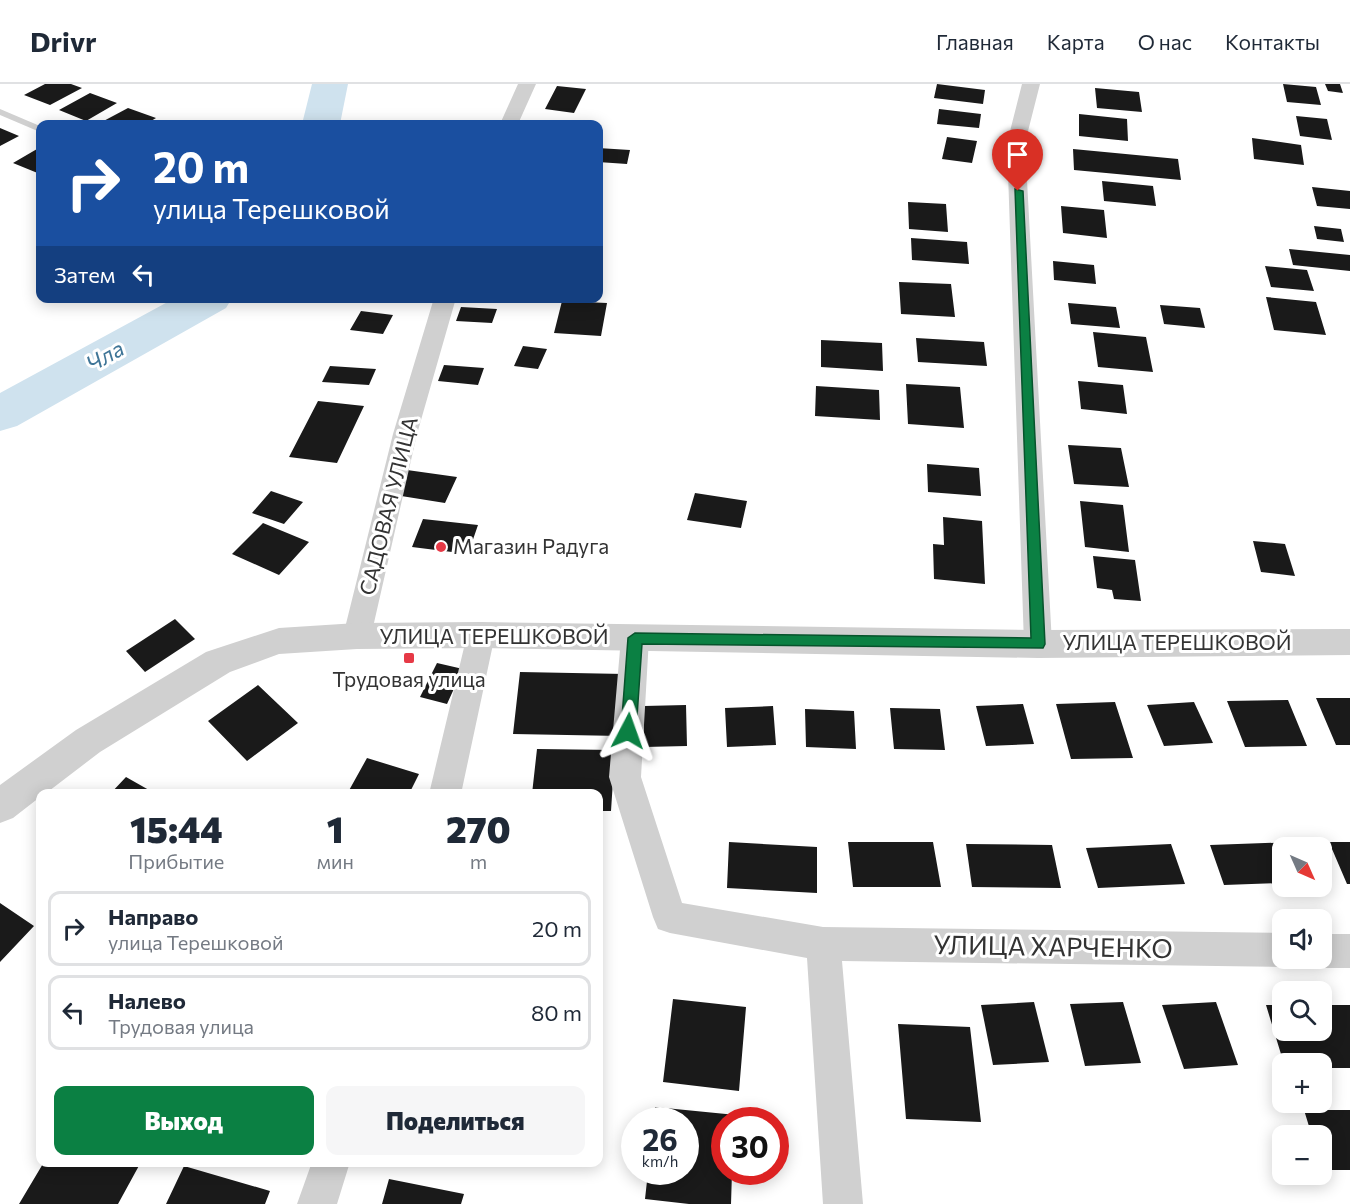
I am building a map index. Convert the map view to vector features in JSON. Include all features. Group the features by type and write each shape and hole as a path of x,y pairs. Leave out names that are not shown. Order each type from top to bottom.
{"street":[{"path":"512,120 527,84"},
{"path":"1031,84 1016,143 1038,644"},
{"name":"САДОВАЯ УЛИЦА","path":"357,636 405,434 444,303"},
{"path":"446,789 481,635"},
{"name":"УЛИЦА ТЕРЕШКОВОЙ","path":"357,636 481,635 1038,644 1350,642"},
{"path":"0,806 88,741 218,662 279,641 357,636"},
{"name":"УЛИЦА ХАРЧЕНКО","path":"635,638 625,777 670,917 823,944 1272,950"},
{"path":"823,944 843,1204"},
{"path":"1332,951 1350,951"},
{"path":"317,1204 329,1167"}],"lane":[{"path":"0,112 36,127"}],"building":[{"path":"45,84 71,84 82,88 50,105 24,95"},
{"path":"937,84 985,90 983,104 934,98"},
{"path":"1283,84 1316,87 1321,105 1287,102"},
{"path":"1325,84 1340,84 1343,93 1328,91"},
{"path":"557,86 586,89 574,113 545,109"},
{"path":"1095,88 1139,92 1142,112 1097,108"},
{"path":"90,93 117,103 88,120 59,110"},
{"path":"128,108 156,118 153,120 106,120"},
{"path":"939,109 981,114 979,128 937,124"},
{"path":"1079,114 1127,119 1128,141 1079,136"},
{"path":"1296,116 1327,119 1332,140 1300,136"},
{"path":"0,128 19,136 0,146"},
{"path":"947,137 977,141 972,163 942,159"},
{"path":"1252,138 1301,145 1304,165 1254,159"},
{"path":"603,148 630,150 627,164 603,162"},
{"path":"1073,149 1178,159 1181,180 1074,170"},
{"path":"36,150 36,172 13,163"},
{"path":"1102,181 1153,186 1156,206 1104,201"},
{"path":"1312,187 1350,191 1350,209 1317,206"},
{"path":"908,202 946,204 948,232 909,229"},
{"path":"1061,206 1104,210 1107,238 1063,233"},
{"path":"1314,226 1341,229 1344,242 1317,239"},
{"path":"911,238 967,242 969,264 912,260"},
{"path":"1289,249 1350,255 1350,271 1293,265"},
{"path":"1053,261 1094,265 1096,284 1054,280"},
{"path":"1265,266 1307,270 1314,291 1271,287"},
{"path":"899,282 951,284 955,317 901,314"},
{"path":"1266,297 1316,302 1326,335 1274,330"},
{"path":"562,303 607,303 601,336 554,333"},
{"path":"1068,303 1116,307 1120,328 1071,324"},
{"path":"1160,305 1200,308 1205,328 1164,324"},
{"path":"461,307 497,309 492,323 456,321"},
{"path":"361,311 393,315 383,334 350,330"},
{"path":"1093,332 1146,337 1153,372 1098,367"},
{"path":"916,338 984,342 987,366 918,362"},
{"path":"821,340 882,343 883,371 821,367"},
{"path":"523,346 547,349 538,369 514,366"},
{"path":"444,365 484,368 478,385 438,381"},
{"path":"330,366 376,369 369,385 322,382"},
{"path":"1078,381 1123,385 1127,414 1081,409"},
{"path":"906,384 960,387 964,428 908,424"},
{"path":"816,386 879,390 880,420 815,416"},
{"path":"318,401 364,406 337,463 289,457"},
{"path":"1068,445 1121,448 1129,487 1074,484"},
{"path":"927,464 979,468 981,496 928,492"},
{"path":"407,470 457,477 445,503 395,495"},
{"path":"271,491 303,502 284,524 252,513"},
{"path":"695,493 747,501 741,528 687,520"},
{"path":"1080,501 1123,505 1129,552 1085,547"},
{"path":"943,517 982,521 985,584 934,579 933,544 944,545"},
{"path":"423,519 478,525 468,554 412,547"},
{"path":"263,523 309,542 279,575 232,554"},
{"path":"1253,541 1285,544 1295,576 1261,572"},
{"path":"1093,556 1135,560 1141,601 1114,599 1112,590 1097,588"},
{"path":"175,619 195,639 145,672 126,651"},
{"path":"437,663 463,669 447,704 420,697"},
{"path":"520,672 625,674 621,736 513,734"},
{"path":"258,685 298,723 247,761 208,721"},
{"path":"1316,698 1350,698 1350,745 1336,745"},
{"path":"1288,700 1307,746 1245,747 1227,701"},
{"path":"1115,702 1133,758 1071,759 1056,704"},
{"path":"1194,702 1213,743 1164,746 1147,705"},
{"path":"1023,704 1034,744 986,746 976,706"},
{"path":"686,705 687,746 644,747 644,706"},
{"path":"773,706 776,745 727,747 725,708"},
{"path":"890,708 940,709 945,750 894,749"},
{"path":"805,709 854,711 856,749 806,747"},
{"path":"537,749 615,750 611,811 603,811 603,789 533,789"},
{"path":"367,758 419,774 412,789 350,789"},
{"path":"126,777 147,789 115,789"},
{"path":"729,842 817,847 817,893 727,888"},
{"path":"848,842 933,842 941,887 853,887"},
{"path":"1332,842 1350,842 1350,884 1347,884 1332,849"},
{"path":"1272,843 1272,883 1224,885 1210,845"},
{"path":"966,844 1052,845 1061,888 972,887"},
{"path":"1171,844 1185,884 1098,888 1086,848"},
{"path":"0,903 34,926 0,962"},
{"path":"673,999 746,1007 739,1091 663,1082"},
{"path":"1034,1002 1049,1062 993,1065 981,1005"},
{"path":"1123,1002 1141,1063 1085,1066 1070,1004"},
{"path":"1216,1002 1238,1065 1184,1069 1162,1005"},
{"path":"1266,1005 1272,1005 1272,1025"},
{"path":"1332,1005 1350,1005 1350,1068 1332,1068 1332,1053 1281,1053 1277,1041 1332,1041"},
{"path":"898,1024 970,1027 981,1122 906,1119"},
{"path":"1350,1110 1350,1170 1332,1170 1332,1125 1309,1125 1305,1113"},
{"path":"699,1111 711,1113 711,1185 732,1185 731,1204 689,1204 645,1199 647,1185 699,1185"},
{"path":"41,1167 138,1167 118,1204 19,1204"},
{"path":"184,1167 270,1191 265,1204 166,1204"},
{"path":"389,1179 464,1194 461,1204 382,1204"}],"waterway":[{"name":"Чла","path":"322,120 330,84"},
{"name":"Чла","path":"0,414 201,303"}],"place":[{"name":"Магазин Радуга","path":"441,547"},
{"name":"Трудовая улица","path":"409,658"}],"route":[{"path":"628,731 635,638 1038,644 1018,191"}]}
